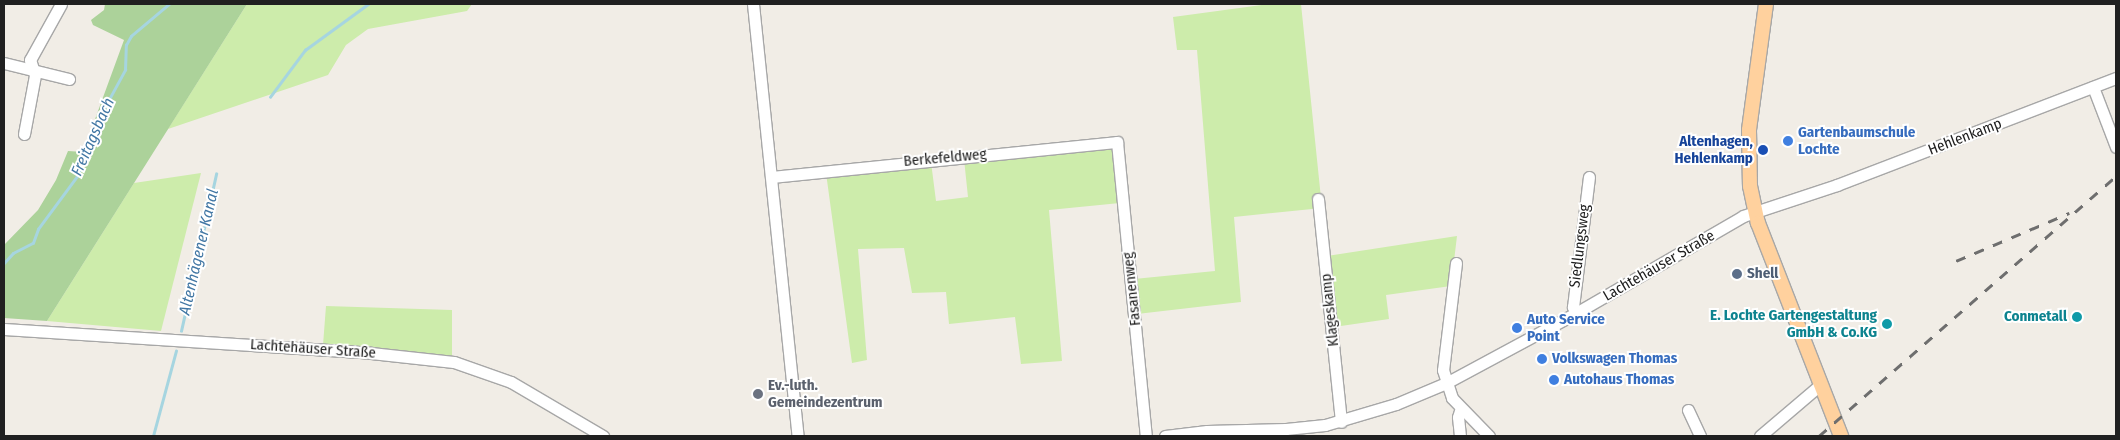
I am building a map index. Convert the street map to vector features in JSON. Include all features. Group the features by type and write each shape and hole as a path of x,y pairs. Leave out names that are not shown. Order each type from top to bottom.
{"main road":[{"path":"1766,4 1748,130 1750,183 1756,211 1841,436"}],"street":[{"path":"24,134 35,75 30,60 60,4"},
{"path":"753,4 798,436"},
{"path":"4,63 33,68 69,79"},
{"name":"Hehlenkamp","path":"1756,211 1844,183 2116,78"},
{"path":"2093,87 2116,147"},
{"name":"Berkefeldweg","path":"772,177 1117,142"},
{"name":"Fasanenweg","path":"1117,142 1146,436"},
{"name":"Siedlungsweg","path":"1576,313 1573,307 1589,177"},
{"name":"Klageskamp","path":"1318,199 1341,422"},
{"name":"Lachtehäuser Straße","path":"1165,436 1208,431 1310,431 1396,404 1446,383 1576,313 1756,211"},
{"path":"1456,263 1443,370 1446,383 1461,408 1489,436"},
{"name":"Lachtehäuser Straße","path":"4,329 371,353 454,362 512,382 599,435"},
{"path":"1760,436 1821,384"},
{"path":"1460,436 1458,417 1461,408"},
{"path":"1688,410 1700,436"}],"green space":[{"path":"105,4 247,4 47,321 4,318 4,245 38,210 56,180 68,151 83,152 124,40 93,25 91,20 104,10"},
{"path":"247,4 472,4 467,11 368,29 346,45 328,75 168,129"},
{"path":"1269,4 1301,4 1322,208 1234,217 1241,302 1137,314 1134,279 1215,271 1197,50 1177,50 1173,17"},
{"path":"1114,146 1120,203 1049,210 1062,361 1021,364 1015,317 949,324 946,292 912,293 904,248 858,249 867,360 852,363 826,173 931,162 936,201 968,197 964,159"},
{"path":"201,173 161,331 47,321 134,183"},
{"path":"1457,236 1451,286 1386,295 1389,319 1334,327 1327,256"},
{"path":"326,306 452,310 452,356 323,345"}],"waterway":[{"name":"Freitagsbach","path":"4,263 13,253 33,243 38,229 78,175 95,125 125,70 126,45 131,36 169,4"},
{"name":"Altenhägener Kanal","path":"270,97 305,50 368,4"},
{"name":"Altenhägener Kanal","path":"181,331 216,174"},
{"name":"Altenhägener Kanal","path":"153,436 176,351"}],"railway":[{"path":"1819,436 2116,176"},
{"path":"1956,261 2069,213"}],"place":[{"name":"Gartenbaumschule Lochte","path":"1788,141"},
{"name":"Altenhagen, Hehlenkamp","path":"1763,150"},
{"name":"Shell","path":"1737,274"},
{"name":"Conmetall","path":"2077,317"},
{"name":"E. Lochte Gartengestaltung GmbH & Co.KG","path":"1887,324"},
{"name":"Auto Service Point","path":"1517,328"},
{"name":"Volkswagen Thomas","path":"1542,359"},
{"name":"Autohaus Thomas","path":"1554,380"},
{"name":"Ev.-luth. Gemeindezentrum","path":"758,394"}]}
